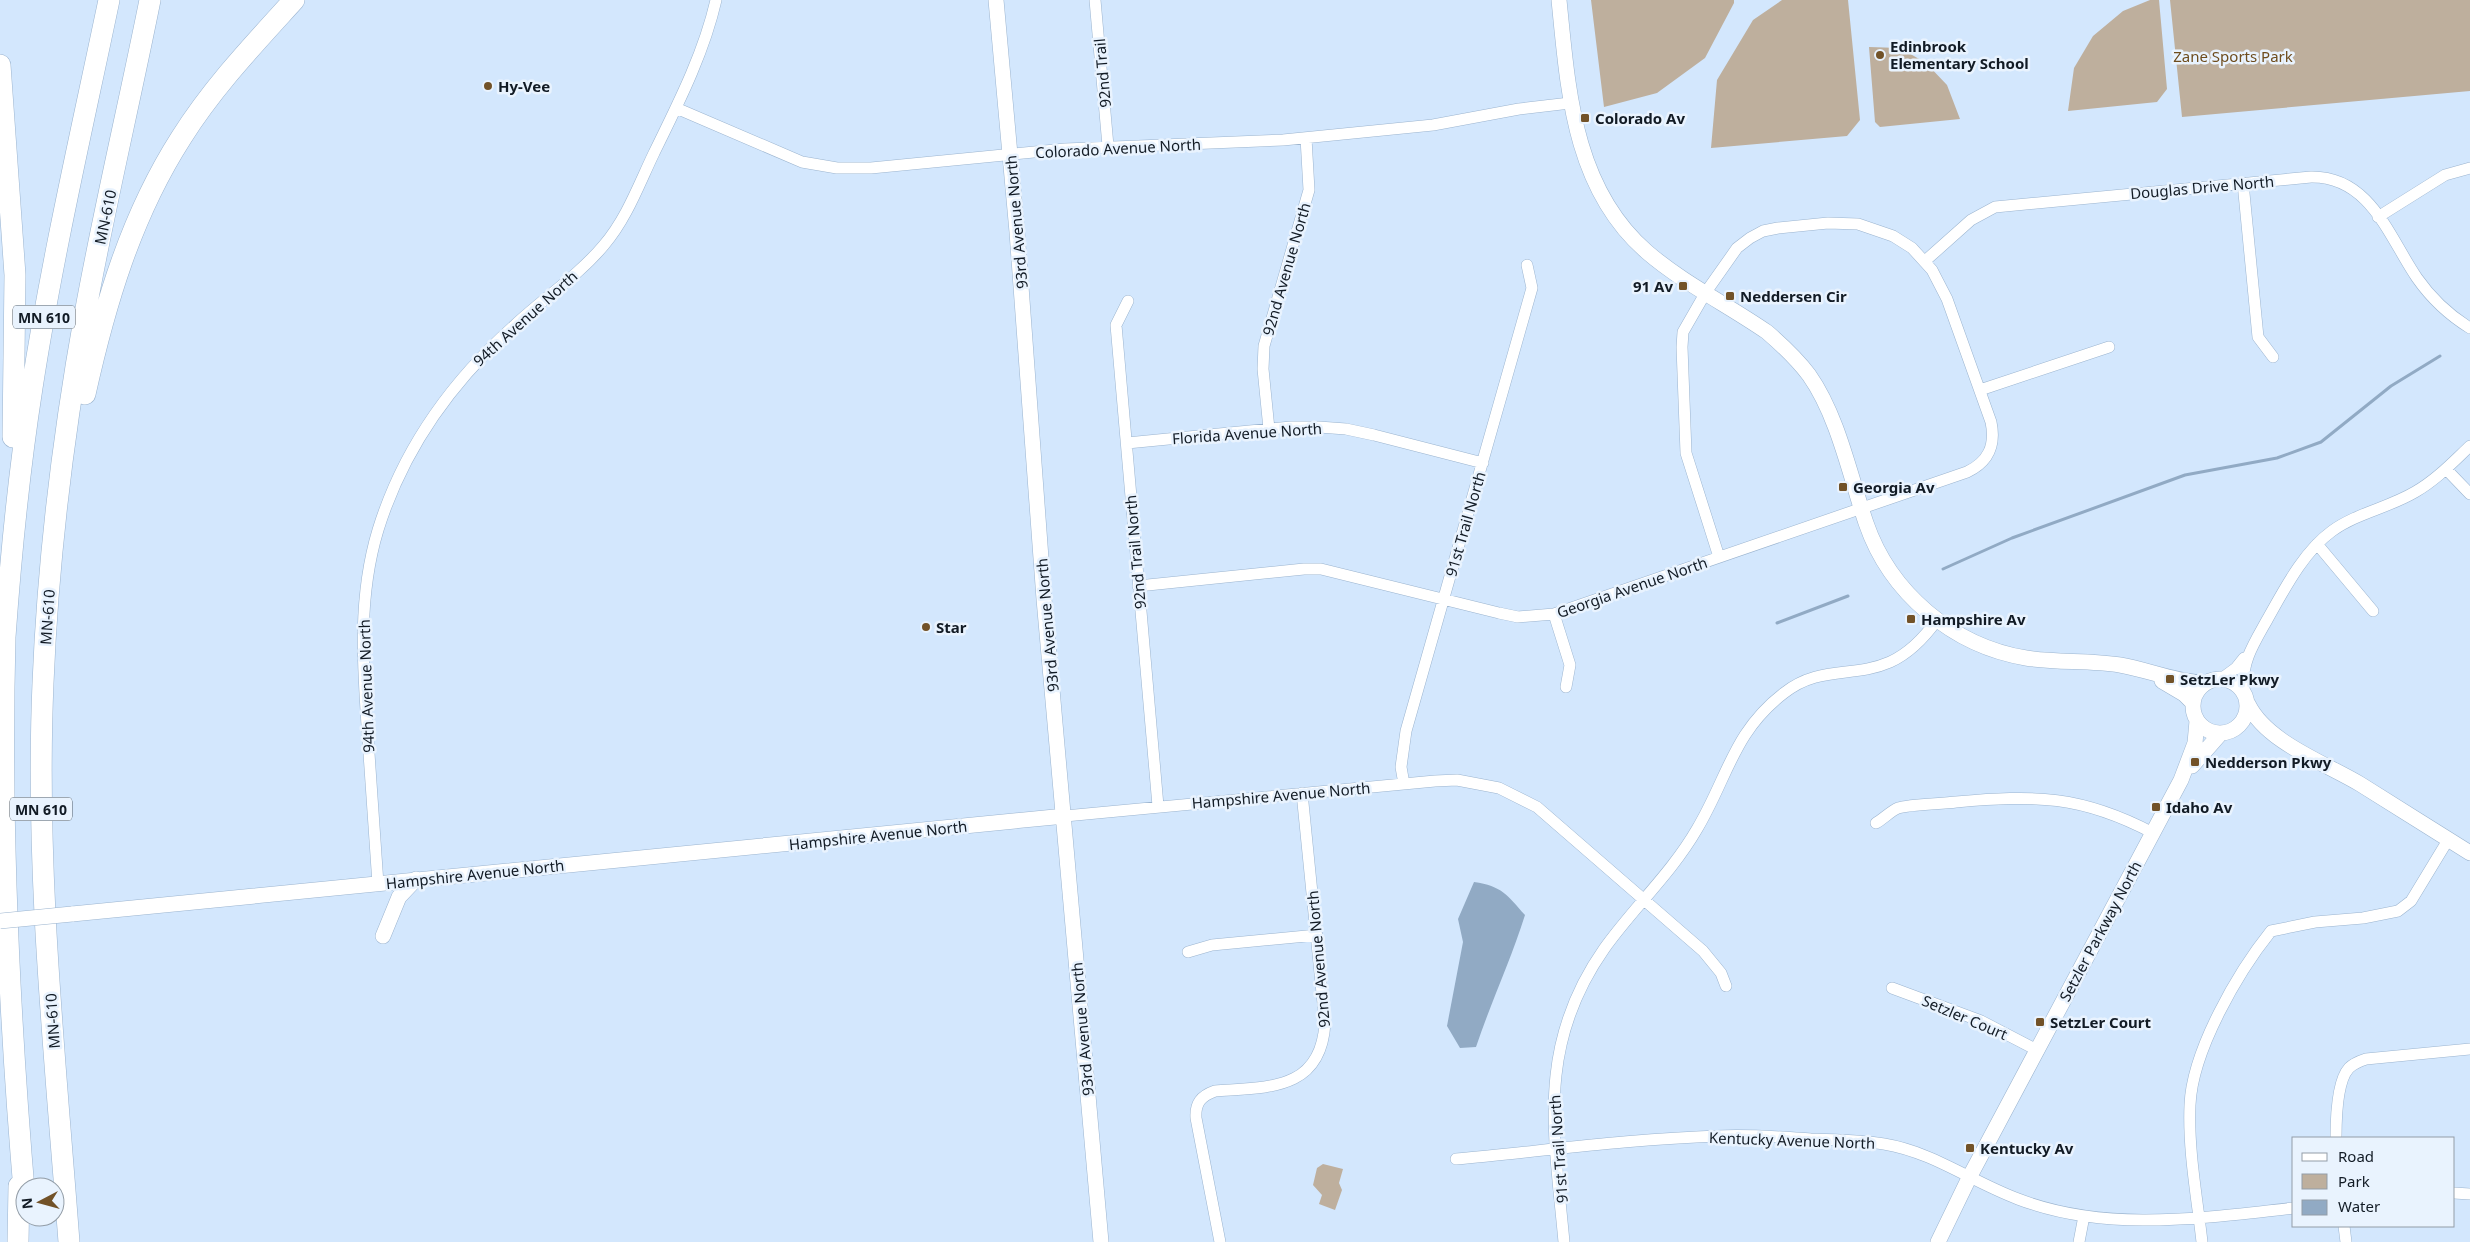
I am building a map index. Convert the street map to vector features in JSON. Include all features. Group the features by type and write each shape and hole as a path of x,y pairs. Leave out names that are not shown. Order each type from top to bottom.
{"highway":[{"name":"MN 610","path":"23,1177 2,874 2,734 5,639 16,510 35,370 109,0"},
{"name":"MN-610","path":"69,1242 46,938 41,806 43,681 54,533 69,413 85,314 150,0"},
{"path":"54,533 87,384 109,298 138,219 180,139 238,62 294,0"},
{"path":"0,65 13,233 16,304 14,424 5,561 5,639"},
{"path":"0,212 16,304"},
{"path":"57,1084 77,1242"},
{"path":"18,1242 21,1159"},
{"path":"27,1227 28,1242"}],"street":[{"name":"94th Avenue North","path":"378,884 364,684 363,603 378,532 391,492 424,429 474,363 512,327 578,271 613,234 629,207 676,108 704,41 716,0"},
{"name":"92nd Trail","path":"1094,0 1108,146"},
{"path":"1559,0 1570,103 1583,154 1614,215 1646,250 1666,267 1767,332 1796,359 1809,376 1831,420 1876,548 1906,592 1937,620 1971,641 2005,654 2044,660 2119,664 2181,680 2205,683 2221,679 2229,680 2245,697 2253,715 2260,723 2287,744"},
{"name":"93rd Avenue North","path":"996,3 1011,154 1044,599 1065,816 1101,1242"},
{"name":"Colorado Avenue North","path":"676,108 802,162 837,168 871,168 1108,146 1260,142 1306,138 1433,125 1519,109 1570,103"},
{"name":"92nd Avenue North","path":"1268,429 1263,369 1264,346 1268,322 1309,190 1306,138"},
{"path":"2378,216 2444,175 2470,168"},
{"name":"Douglas Drive North","path":"1925,261 1972,220 1995,207 2311,177 2330,178 2353,188 2362,196 2378,216 2429,294 2442,308 2470,328"},
{"path":"2243,184 2258,337 2273,357"},
{"name":"Georgia Avenue North","path":"1138,586 1312,569 1339,573 1518,617 1554,614 1719,558 1978,467 1992,447 1994,434 1947,299 1925,261 1912,248 1893,236 1858,224 1828,223 1763,231 1737,248 1706,292 1683,332 1684,433 1691,473 1719,558"},
{"name":"91st Trail North","path":"1404,784 1401,766 1406,731 1532,288 1527,264"},
{"name":"92nd Trail North","path":"1128,301 1116,325 1158,806"},
{"path":"1980,390 2109,347"},
{"name":"Florida Avenue North","path":"1126,443 1268,429 1310,427 1346,429 1483,463"},
{"path":"2226,732 2240,725 2246,717 2242,672 2250,651 2281,595 2318,544 2346,523 2413,493 2430,483 2470,446"},
{"path":"2446,469 2470,494"},
{"path":"2318,544 2373,611"},
{"path":"1554,614 1570,665 1566,687"},
{"path":"1644,901 1673,867 1698,829 1734,753 1757,716 1790,688 1809,678 1888,663 1904,655 1929,631 1937,620"},
{"path":"2221,679 2236,668 2250,651"},
{"path":"2151,673 2184,694 2193,703"},
{"path":"2205,683 2197,691 2193,703 2197,721 2211,732 2252,731 2287,744 2360,784 2470,854"},
{"name":"Setzler Parkway North","path":"1938,1242 1970,1176 2181,780 2195,743 2197,721"},
{"name":"Setzler Parkway North","path":"2181,780 2202,752 2226,732"},
{"name":"Hampshire Avenue North","path":"0,921 1158,806 1457,780 1499,788 1518,796 1553,820 1644,901 1704,951 1721,973 1726,986"},
{"name":"92nd Avenue North","path":"1220,1242 1195,1108 1206,1094 1287,1083 1301,1076 1320,1053 1325,1023 1302,793"},
{"path":"1876,823 1899,808 2002,798 2033,797 2065,800 2095,807 2125,818 2153,833"},
{"path":"2202,1242 2190,1104 2194,1080 2200,1055 2211,1031 2251,958 2271,930 2315,922 2363,918 2398,911 2411,901 2448,840"},
{"path":"384,936 399,897 416,879"},
{"name":"91st Trail North","path":"1564,1242 1553,1114 1554,1080 1560,1046 1570,1012 1585,980 1603,951 1644,901"},
{"path":"1188,952 1212,945 1317,935"},
{"name":"Setzler Court","path":"1892,988 1981,1022 2037,1050"},
{"path":"2336,1137 2338,1106 2343,1080 2347,1069 2356,1062 2366,1059 2470,1049"},
{"name":"Kentucky Avenue North","path":"1456,1159 1718,1136 1859,1141 1884,1144 1933,1158 2019,1199 2084,1216 2131,1221 2292,1208"},
{"path":"2455,1193 2470,1194"},
{"path":"2079,1242 2084,1216"},
{"path":"2344,1227 2346,1242"}],"green space":[{"path":"1591,0 1734,0 1734,3 1705,58 1657,93 1604,107"},
{"path":"1782,0 1848,0 1860,120 1847,136 1711,148 1717,80 1753,20"},
{"path":"2150,0 2159,0 2167,89 2157,102 2068,111 2074,68 2093,36 2123,11"},
{"name":"Zane Sports Park","path":"2170,0 2470,0 2470,91 2182,117"},
{"path":"1869,47 1900,48 1926,63 1947,85 1960,119 1880,127 1875,122"},
{"path":"1323,1164 1343,1169 1339,1183 1342,1190 1335,1210 1319,1204 1322,1195 1313,1185 1317,1168"}],"water":[{"path":"1474,882 1491,886 1503,892 1525,915 1476,1047 1460,1048 1447,1026 1463,942 1458,919"}],"waterway":[{"path":"1943,569 2012,538 2185,475 2277,458 2321,442 2391,386 2440,356"},
{"path":"1777,623 1848,596"}],"place":[{"name":"Edinbrook Elementary School","path":"1880,55"},
{"name":"Hy-Vee","path":"488,86"},
{"name":"Colorado Av","path":"1585,118"},
{"name":"91 Av","path":"1683,286"},
{"name":"Neddersen Cir","path":"1730,296"},
{"name":"Georgia Av","path":"1843,487"},
{"name":"Hampshire Av","path":"1911,619"},
{"name":"Star","path":"926,627"},
{"name":"SetzLer Pkwy","path":"2170,679"},
{"name":"Nedderson Pkwy","path":"2195,762"},
{"name":"Idaho Av","path":"2156,807"},
{"name":"SetzLer Court","path":"2040,1022"},
{"name":"Kentucky Av","path":"1970,1148"}]}
